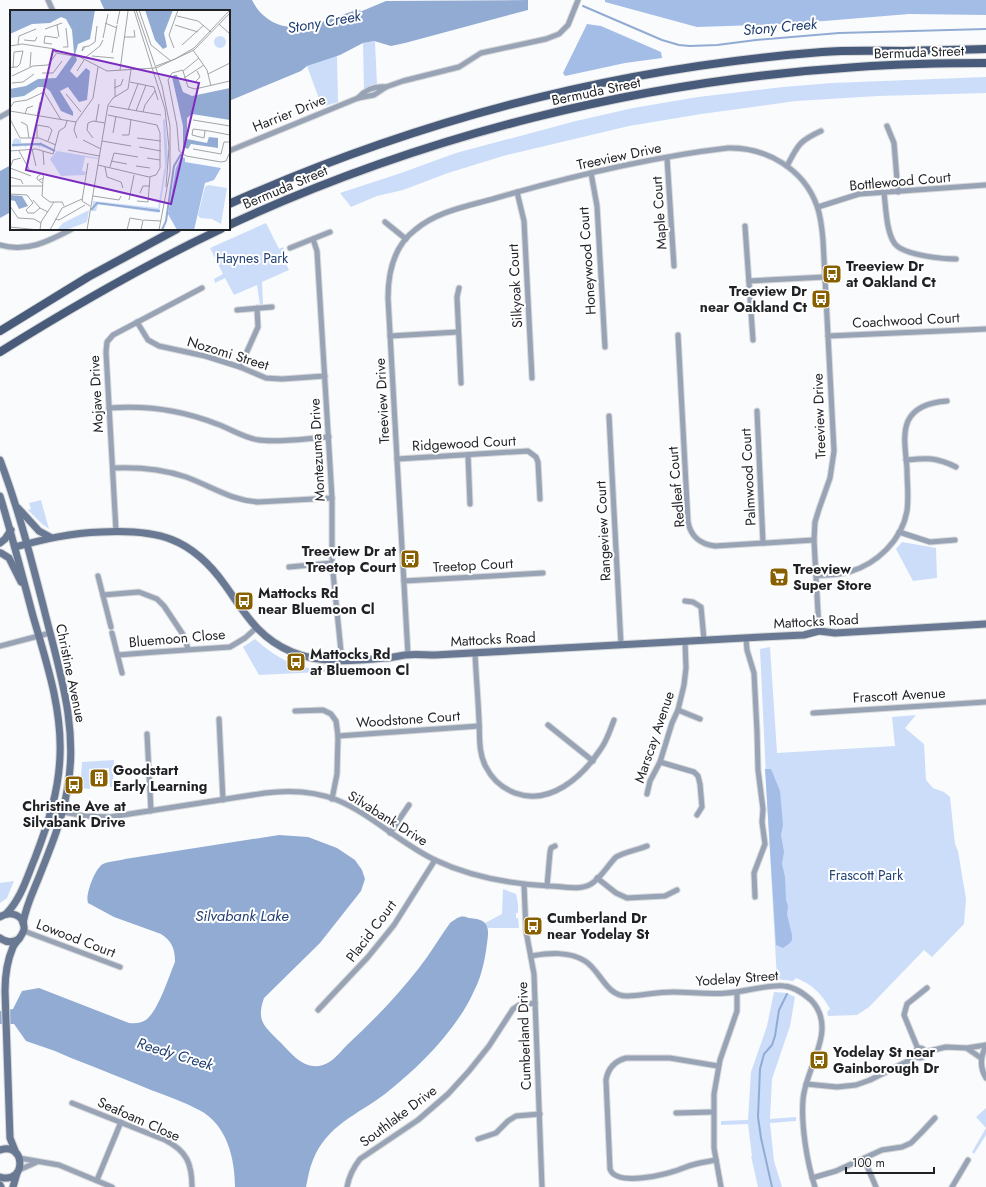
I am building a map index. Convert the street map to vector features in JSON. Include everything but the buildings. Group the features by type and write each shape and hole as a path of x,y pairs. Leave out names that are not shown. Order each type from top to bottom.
{"main road":[{"name":"Bermuda Street","path":"230,204 327,163 416,131 523,100 611,80 712,63 811,53 986,49"},
{"name":"Bermuda Street","path":"230,225 311,190 395,159 493,128 581,106 668,89 768,75 863,66 986,63"},
{"path":"0,331 88,277 175,230"},
{"path":"0,352 111,286 160,259 219,230"},
{"name":"Christine Avenue","path":"0,460 27,544 65,694 70,724 71,757 69,782 63,812 56,835 27,906 24,931"},
{"name":"Christine Avenue","path":"0,496 11,530 54,697 59,728 60,754 58,782 52,810 44,835 16,902 3,915"},
{"path":"16,506 39,531 50,537"},
{"path":"0,544 11,530"},
{"name":"Mattocks Road","path":"50,537 116,531 136,531 148,532 169,538 189,548 215,571 243,612 256,628 281,647 303,656 323,660 342,661 384,659 408,655 475,653 804,635 818,631 835,633 986,624"},
{"path":"15,547 50,537"},
{"path":"0,553 9,558 29,598"},
{"path":"54,697 65,694"},
{"path":"3,915 13,913 17,915 24,923"},
{"path":"13,1187 20,1162 10,1138 5,976 8,958 14,945 24,931"},
{"path":"0,940 10,942 19,939"},
{"path":"0,1150 8,1148 18,1155"},
{"path":"0,1177 9,1178 18,1171"}],"street":[{"path":"48,0 53,10"},
{"name":"Harrier Drive","path":"230,151 358,98 363,93 372,89 386,87 403,80 459,67 466,64 481,53 556,36 568,25 578,0"},
{"path":"0,117 10,112"},
{"path":"887,126 894,142 898,192"},
{"path":"787,166 796,149 803,141 821,131"},
{"name":"Treeview Drive","path":"408,655 388,282 391,268 398,251 413,231 422,224 435,217 459,209 591,173 668,158 734,148 758,152 770,156 795,172 807,186 818,207 822,226 834,451 830,478 815,522 814,540 818,631"},
{"name":"Maple Court","path":"668,158 674,266"},
{"name":"Honeywood Court","path":"591,173 597,210 605,347"},
{"name":"Bottlewood Court","path":"818,207 852,196 986,185"},
{"name":"Silkyoak Court","path":"517,192 524,221 532,378"},
{"path":"884,193 891,237 898,247 904,250 937,258 956,259"},
{"path":"385,222 406,239"},
{"path":"745,226 752,340"},
{"path":"0,245 13,248 32,246 51,241 70,230"},
{"path":"290,248 330,232"},
{"name":"Montezuma Drive","path":"313,239 317,251 329,437 332,498 332,563 342,661"},
{"path":"749,281 825,277"},
{"name":"Mojave Drive","path":"116,531 106,352 107,342 113,335 202,288"},
{"path":"459,288 456,297 461,383"},
{"path":"237,310 272,307"},
{"path":"240,368 258,327 257,308"},
{"name":"Nozomi Street","path":"137,322 145,336 154,344 206,356 258,376 273,379 325,376"},
{"name":"Coachwood Court","path":"828,336 986,329"},
{"path":"390,336 458,332"},
{"name":"Redleaf Court","path":"678,335 689,527 691,533 698,541 715,546 814,540"},
{"path":"816,576 849,572 861,567 883,553 899,532 905,518 908,502 905,433 908,421 911,416 927,405 937,401 947,401"},
{"path":"109,408 141,407 181,413 217,424 243,436 260,441 329,437"},
{"name":"Palmwood Court","path":"757,411 764,543"},
{"name":"Rangeview Court","path":"609,416 621,644"},
{"name":"Ridgewood Court","path":"397,459 531,452 536,457 538,462 540,499"},
{"path":"468,455 470,504"},
{"path":"906,460 934,458 940,459 956,467"},
{"path":"113,468 152,469 175,474 229,496 248,501 258,502 332,498"},
{"path":"899,532 930,542 955,540"},
{"path":"288,567 332,563"},
{"name":"Treetop Court","path":"404,581 543,573"},
{"path":"98,576 111,627"},
{"path":"103,596 140,592 157,600 164,606 184,636 188,649"},
{"path":"685,601 693,602 700,607 704,640"},
{"name":"Bluemoon Close","path":"118,655 230,647 245,638 256,628"},
{"path":"0,646 50,633"},
{"name":"Bluemoon Close","path":"112,633 122,673"},
{"path":"746,638 747,650 754,673 758,770 763,809 762,822 765,844 754,873 755,897"},
{"name":"Marscay Avenue","path":"647,794 650,781 660,762 672,723 678,710 686,679 685,641"},
{"path":"475,653 480,749 486,768 493,778 501,786 517,794 529,797 556,791 584,772 601,750 609,735 614,720"},
{"name":"Frascott Avenue","path":"814,713 986,702"},
{"path":"678,710 700,719"},
{"path":"295,711 326,711 331,714 336,721 338,736 336,778 332,799"},
{"path":"219,719 223,800"},
{"path":"548,724 593,761"},
{"name":"Woodstone Court","path":"338,736 479,726"},
{"path":"147,734 151,811"},
{"path":"660,762 694,772 698,776 702,807 697,815"},
{"name":"Silvabank Drive","path":"52,810 93,817 110,817 265,793 291,791 306,792 332,799 351,808 411,847 435,860 475,875 524,885 582,887 591,884 616,857 647,846"},
{"path":"390,833 409,805"},
{"path":"547,886 550,852 551,848 555,846"},
{"name":"Placid Court","path":"318,1010 368,957 394,924 435,860"},
{"path":"597,878 616,894 627,898 665,896 677,890"},
{"name":"Cumberland Drive","path":"524,885 525,918 534,974 542,1187"},
{"name":"Lowood Court","path":"24,931 120,967"},
{"name":"Yodelay Street","path":"532,956 558,954 581,959 590,966 609,989 620,995 627,996 664,992 712,994 783,986 800,991 813,1002 820,1019 822,1033 806,1084 803,1099 806,1146 815,1187"},
{"path":"924,1052 922,1048 918,1048 904,1015 907,1004 927,988"},
{"path":"721,1187 716,1160 713,1112 715,1084 718,1066 737,1010 737,992"},
{"name":"Southlake Drive","path":"347,1187 349,1177 360,1159 405,1129 448,1094 489,1046 515,1007 520,1004 535,1003"},
{"path":"924,1052 946,1047 967,1048 986,1046 981,1058 982,1069 986,1078"},
{"path":"806,1084 837,1087 856,1085 908,1061 916,1055 915,1051 918,1048"},
{"path":"967,1048 975,1052 981,1058"},
{"path":"916,1055 921,1058 924,1056 924,1052"},
{"path":"616,1182 610,1169 606,1080 612,1065 626,1058 656,1057 718,1066"},
{"name":"Seafoam Close","path":"72,1103 166,1140 178,1147 186,1156 190,1166 192,1187"},
{"path":"676,1113 713,1112"},
{"path":"478,1139 496,1133 508,1121 516,1116 540,1114"},
{"path":"812,1178 836,1171 882,1150 902,1147 922,1133 935,1118"},
{"path":"97,1180 121,1122"},
{"path":"18,1155 37,1162 50,1162 59,1165 112,1187"},
{"path":"864,1159 876,1187"},
{"path":"652,1182 687,1167 716,1160"},
{"path":"952,1187 968,1160"},
{"path":"18,1171 37,1162"}],"green space":[{"path":"374,41 377,85 364,90 363,43"},
{"path":"337,55 338,102 322,107 307,66"},
{"path":"986,77 986,93 878,96 796,101 701,114 629,126 503,156 448,173 403,190 377,196 351,207 340,193 456,153 576,121 633,108 698,97 783,87 832,83"},
{"name":"Haynes Park","path":"266,223 279,249 283,247 286,254 282,256 289,270 262,282 263,304 260,305 257,285 234,295 225,278 215,283 214,279 223,274 210,248"},
{"path":"41,500 49,529 28,510 31,509 29,503"},
{"path":"902,542 936,548 937,578 913,581 896,549"},
{"path":"255,639 269,651 291,663 304,667 320,669 359,668 363,670 259,675 243,647"},
{"name":"Frascott Park","path":"770,647 777,753 895,746 892,717 916,715 905,728 924,744 926,780 933,788 944,792 950,797 955,844 958,851 966,899 964,924 932,957 924,950 869,1007 857,1015 828,1016 827,1012 830,1009 824,999 812,986 796,978 793,981 777,979 760,649"},
{"path":"114,760 113,787 110,787 109,768 89,769 90,789 80,788 80,783 83,783 81,777 82,762"},
{"path":"14,881 7,898 0,903 0,883"},
{"path":"503,889 516,894 518,913 516,913 516,918 518,918 519,928 488,928 485,923 502,914"},
{"path":"774,992 787,993 795,997 790,1026 772,1079 770,1119 796,1117 796,1121 770,1123 774,1161 782,1187 758,1187 751,1156 748,1124 721,1125 721,1121 748,1120 751,1072 767,1026"},
{"path":"986,1108 986,1128 976,1117"},
{"path":"986,1128 986,1135 974,1154 972,1152"}],"shaded area":[{"path":"605,0 986,0 986,15 909,14 788,24 697,27 605,2"},
{"path":"587,24 601,26 661,52 662,58 625,63 565,76 563,73"},
{"path":"765,769 771,769 780,791 783,825 781,835 784,852 782,864 788,906 787,914 792,935 792,940 790,943 783,948 776,945"}],"water":[{"path":"100,0 252,0 259,11 268,19 289,27 301,27 312,25 357,10 362,11 386,1 528,0 528,10 405,43 391,46 374,41 363,43 340,55 307,66 301,71 230,101 230,10 105,10"},
{"path":"10,166 10,213 0,218 0,171"},
{"name":"Silvabank Lake","path":"279,835 308,837 337,848 355,860 362,870 365,879 361,891 320,943 264,998 261,1012 263,1023 298,1060 304,1063 316,1066 323,1065 327,1064 337,1056 403,988 423,963 450,923 459,917 481,920 486,924 488,935 484,964 480,978 466,1006 447,1034 411,1072 385,1094 344,1122 326,1138 313,1160 306,1187 235,1187 235,1176 228,1143 223,1133 209,1116 181,1102 55,1051 26,1041 14,1024 0,1024 0,1011 13,1009 22,991 39,988 129,1023 139,1023 147,1019 156,1008 167,984 175,962 173,949 168,940 161,934 114,917 88,903 87,899 89,888 100,866 125,859"}],"waterway":[{"name":"Stony Creek","path":"583,6 662,40 679,45 690,46 717,45 839,33 986,29"},
{"path":"772,1187 758,1117 760,1069 764,1054 772,1045 779,1010 787,994"}],"place":[{"name":"Treeview Dr at Oakland Ct","path":"832,274"},
{"name":"Treeview Dr near Oakland Ct","path":"821,299"},
{"name":"Treeview Dr at Treetop Court","path":"410,559"},
{"name":"Treeview Super Store","path":"779,577"},
{"name":"Mattocks Rd near Bluemoon Cl","path":"244,601"},
{"name":"Mattocks Rd at Bluemoon Cl","path":"296,662"},
{"name":"Goodstart Early Learning","path":"99,778"},
{"name":"Christine Ave at Silvabank Drive","path":"74,785"},
{"name":"Cumberland Dr near Yodelay St","path":"533,926"},
{"name":"Yodelay St near Gainborough Dr","path":"819,1060"}],"water label":[{"name":"Reedy Creek","path":"175,1054"}]}
